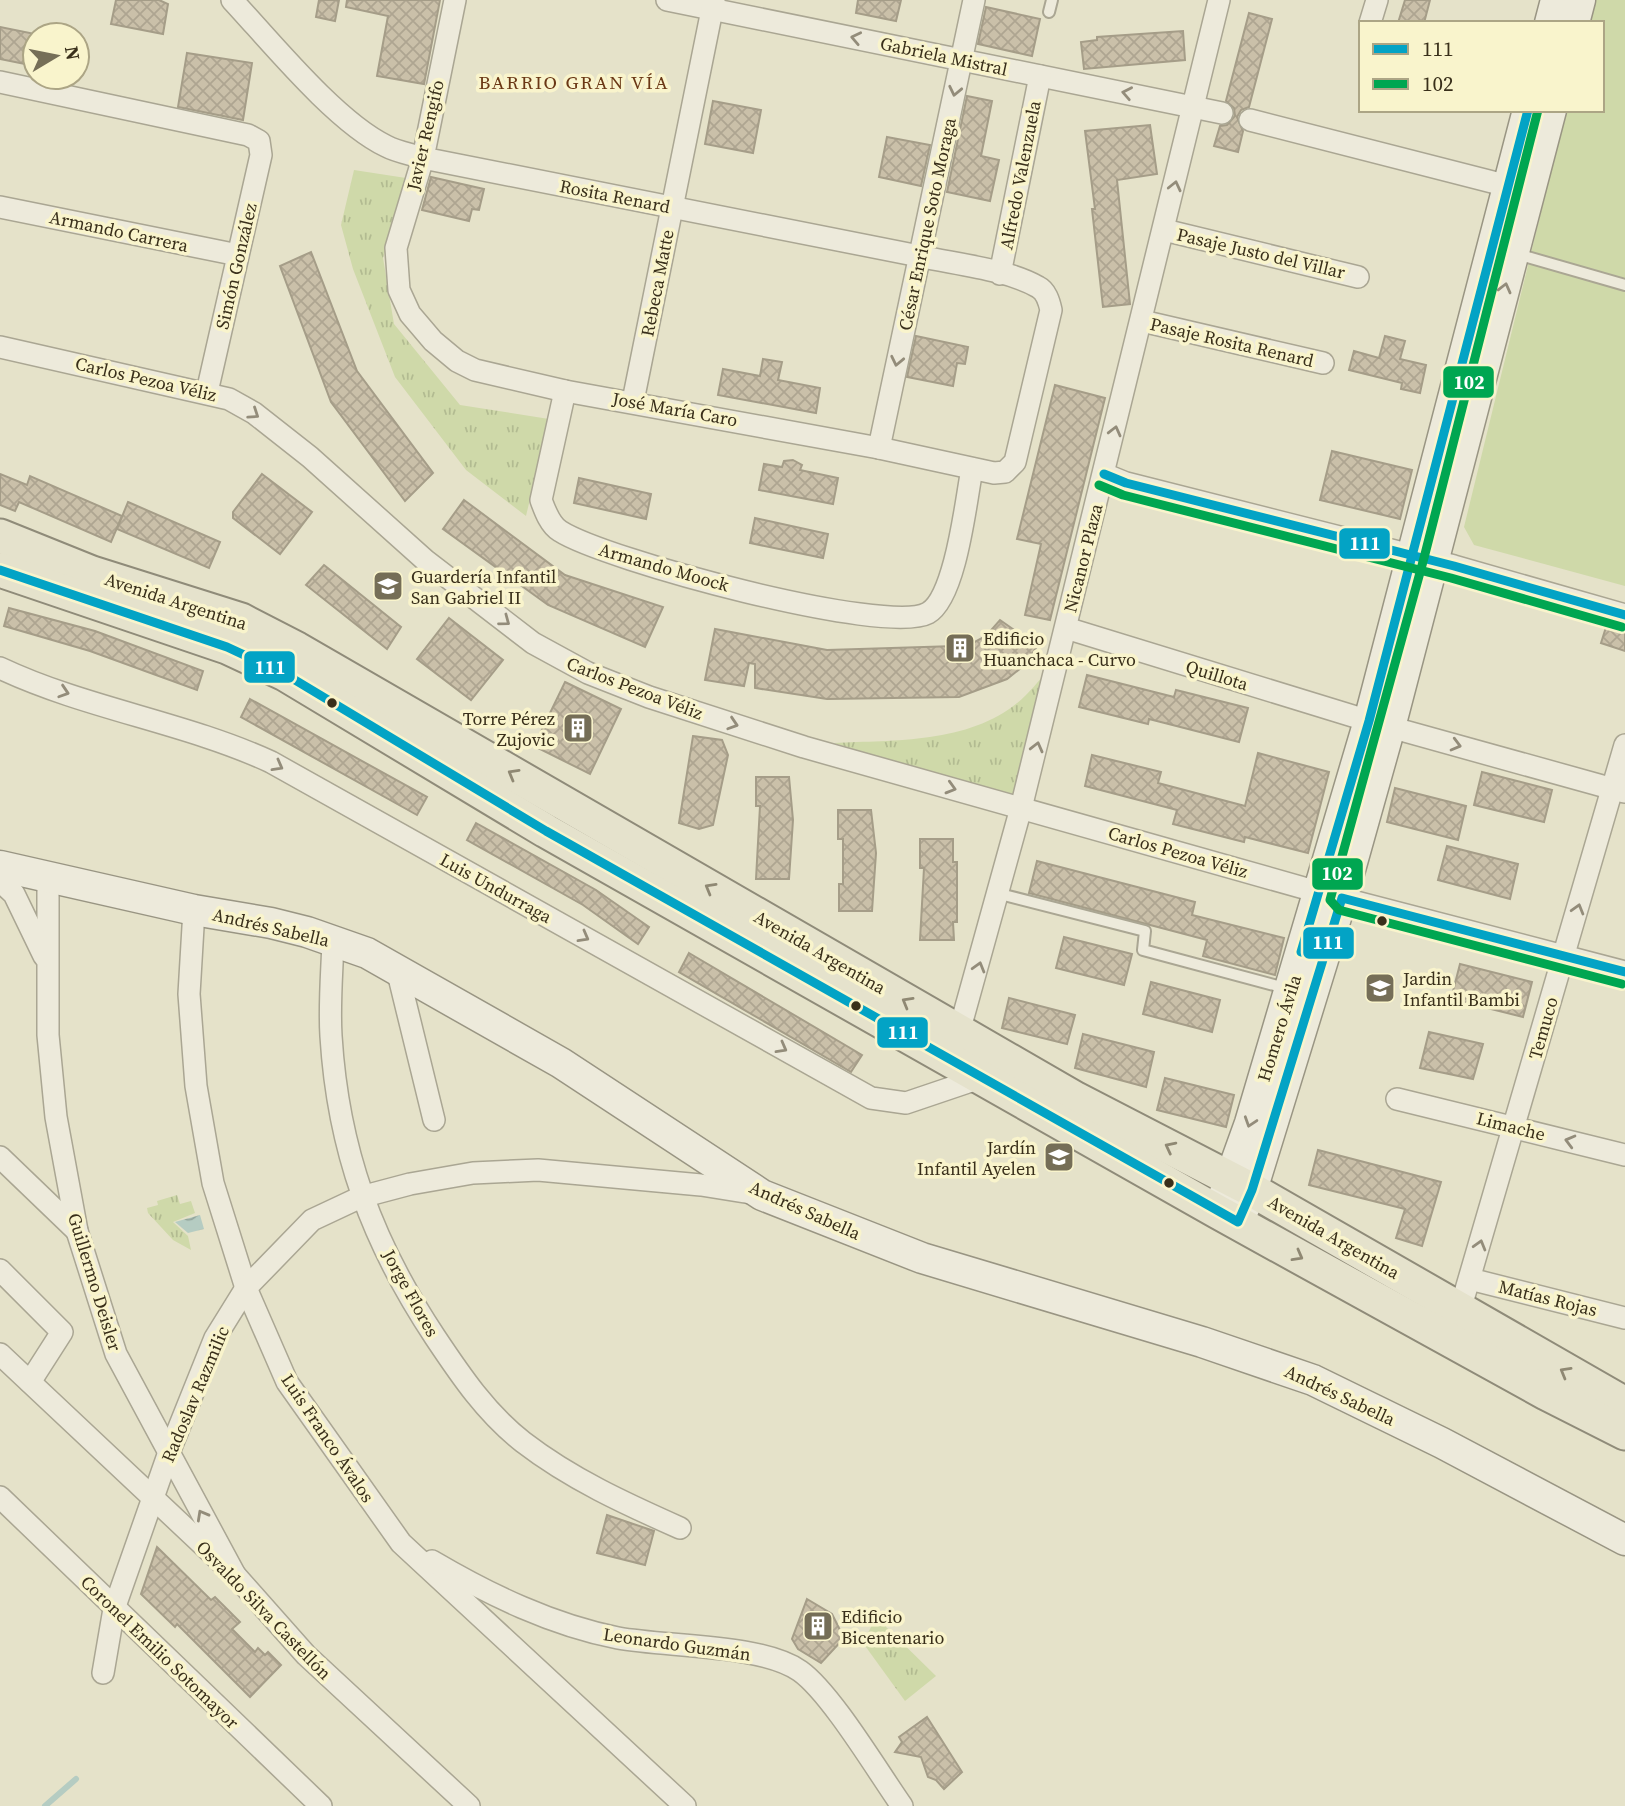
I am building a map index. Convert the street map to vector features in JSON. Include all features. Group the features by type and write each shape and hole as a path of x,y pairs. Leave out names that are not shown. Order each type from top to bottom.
{"main road":[{"path":"1551,21 1556,0"},
{"path":"1575,21 1580,0"},
{"name":"Homero Ávila","path":"1424,559 1508,186 1527,112"},
{"name":"Homero Ávila","path":"1228,1217 1241,1184 1380,724 1424,559 1514,254 1550,112"},
{"name":"Avenida Argentina","path":"0,536 92,573 241,620 297,649 1076,1099 1241,1184 1625,1404"},
{"name":"Avenida Argentina","path":"0,570 227,647 285,674 546,831 981,1078 1546,1393 1625,1433"},
{"name":"Andrés Sabella","path":"0,866 194,910 271,923 333,941 397,969 561,1063 762,1195 922,1258 1202,1342 1313,1380 1442,1443 1625,1540"},
{"name":"Homero Ávila","path":"1241,1184 1291,989 1330,895"}],"street":[{"name":"Rosita Renard","path":"232,0 296,70 357,127 386,147 423,158 919,256 1000,274 1040,287 1048,298 1051,310 1015,462 1005,471"},
{"name":"Javier Rengifo","path":"397,270 396,248 423,158 455,0"},
{"name":"Gabriela Mistral","path":"667,0 714,5 962,60 1222,113"},
{"name":"César Enrique Soto Moraga","path":"879,448 974,0"},
{"name":"Nicanor Plaza","path":"960,1032 1000,894 1219,0"},
{"path":"1371,21 1377,0"},
{"name":"Rebeca Matte","path":"633,401 714,5"},
{"name":"Alfredo Valenzuela","path":"1000,274 1040,76"},
{"name":"Simón González","path":"0,82 248,135 259,141 261,155 207,392"},
{"path":"1250,120 1508,186"},
{"name":"Armando Carrera","path":"0,207 238,255"},
{"name":"Pasaje Justo del Villar","path":"1164,230 1358,276"},
{"name":"José María Caro","path":"397,270 399,290 410,314 433,341 457,361 475,370 565,391 633,401 879,448 972,469 1005,471"},
{"name":"Pasaje Rosita Renard","path":"1142,321 1322,363"},
{"name":"Carlos Pezoa Véliz","path":"0,347 229,399 263,420 310,457 425,560 558,659 649,697 804,747 1330,895 1625,972"},
{"name":"Armando Moock","path":"565,391 541,500 557,530 635,562 784,600 883,618 918,617 930,612 944,596 972,469"},
{"path":"1104,474 1126,483 1424,559 1625,615"},
{"name":"Quillota","path":"1066,628 1380,724 1619,790"},
{"name":"Luis Undurraga","path":"0,668 60,692 224,741 271,762 871,1098 906,1103 981,1078"},
{"name":"Temuco","path":"1461,1310 1564,955 1619,790 1625,746"},
{"name":"Guillermo Deisler","path":"48,877 48,1035 56,1117 76,1231 116,1354 235,1575"},
{"name":"Guillermo Deisler","path":"0,881 14,894 47,961"},
{"name":"Luis Franco Ávalos","path":"194,910 189,994 196,1086 213,1183 246,1288 287,1382 401,1544 685,1806"},
{"name":"Jorge Flores","path":"333,941 331,1032 335,1082 361,1197 414,1305 473,1394 523,1442 601,1492 680,1528"},
{"path":"397,969 435,1120"},
{"name":"Limache","path":"1397,1099 1625,1155"},
{"path":"0,1157 76,1231"},
{"name":"Radoslav Razmilic","path":"103,1673 114,1609 168,1455 215,1338 246,1288 312,1220 361,1197 473,1173 538,1170 701,1185 762,1195"},
{"path":"0,1270 62,1332 30,1382"},
{"name":"Matías Rojas","path":"1470,1279 1625,1318"},
{"name":"Osvaldo Silva Castellón","path":"0,1354 153,1502 235,1575 306,1655 469,1806"},
{"name":"Coronel Emilio Sotomayor","path":"0,1497 321,1806"},
{"name":"Leonardo Guzmán","path":"401,1544 502,1598 583,1629 650,1643 764,1656 789,1664 817,1686 902,1806"}],"lane":[{"path":"1049,12 1052,0"},
{"path":"1514,254 1625,285"},
{"path":"1000,894 1145,931 1143,950 1291,989"}],"green space":[{"path":"1593,0 1625,0 1625,586 1474,545 1464,527 1566,112 1604,112 1604,21 1588,21"},
{"path":"354,170 406,178 383,258 394,324 460,405 549,419 526,516 466,470 395,377 353,269 341,225"},
{"path":"1054,662 1025,791 1011,800 834,743 935,736 984,723 1006,711 1026,695"},
{"path":"177,1195 180,1204 191,1201 195,1213 173,1222 188,1236 191,1250 173,1240 148,1213 147,1208 158,1205 157,1201"},
{"path":"876,1617 936,1676 905,1701 863,1643"}],"water":[{"path":"200,1215 204,1229 188,1233 175,1222"}],"building":[{"path":"116,0 159,0 168,4 163,34 111,24"},
{"path":"319,0 339,0 335,21 316,17"},
{"path":"347,0 440,0 424,84 377,76 388,16 346,7"},
{"path":"858,0 901,0 896,21 856,13"},
{"path":"1405,0 1430,0 1425,21 1399,21"},
{"path":"986,7 1040,19 1032,56 978,44"},
{"path":"1249,13 1272,19 1249,107 1241,110 1237,117 1243,131 1238,152 1214,146 1220,126 1227,125 1235,116 1234,108 1226,101"},
{"path":"0,27 21,31 21,63 0,59"},
{"path":"1183,31 1185,60 1084,69 1081,42 1097,40 1097,37"},
{"path":"187,53 252,63 243,120 178,107"},
{"path":"967,96 992,101 981,156 999,160 990,201 947,192"},
{"path":"713,101 761,110 753,153 705,144"},
{"path":"1150,125 1157,174 1117,180 1130,304 1103,307 1085,131"},
{"path":"887,137 930,145 921,186 879,177"},
{"path":"431,177 484,189 479,210 472,209 469,221 422,210"},
{"path":"311,252 357,371 433,473 405,501 331,402 280,266"},
{"path":"916,336 968,347 965,364 957,363 953,386 907,377"},
{"path":"1385,336 1405,341 1400,359 1426,365 1420,393 1401,389 1402,383 1349,370 1354,351 1379,358"},
{"path":"763,359 782,362 778,380 820,388 816,413 718,395 723,369 760,376"},
{"path":"1055,385 1105,398 1050,620 1025,615 1041,544 1017,539"},
{"path":"1332,451 1412,470 1400,519 1320,500"},
{"path":"793,460 802,465 800,470 838,478 833,504 759,490 764,464 782,467 784,461"},
{"path":"0,474 27,485 30,476 122,516 111,542 19,502 15,511 0,505"},
{"path":"262,474 312,512 280,554 233,518 233,512"},
{"path":"579,478 651,494 646,519 574,503"},
{"path":"464,500 565,575 663,607 645,647 548,605 443,529"},
{"path":"128,502 220,542 209,568 117,529"},
{"path":"755,518 828,534 823,558 750,543"},
{"path":"324,565 401,627 387,649 306,585"},
{"path":"9,608 95,631 203,671 197,690 90,651 4,626"},
{"path":"449,618 503,660 471,700 417,659"},
{"name":"Edificio Huanchaca - Curvo","path":"1000,620 1037,646 1026,664 1007,679 959,697 827,699 755,688 755,664 749,663 744,686 705,680 715,629 827,650 956,646 971,644 986,636"},
{"path":"1607,624 1625,628 1625,651 1601,643"},
{"path":"1087,675 1174,697 1176,690 1248,708 1239,742 1149,719 1148,724 1079,707"},
{"name":"Torre Pérez Zujovic","path":"565,682 621,709 590,774 534,746"},
{"path":"250,699 427,797 417,815 241,717"},
{"path":"693,736 722,740 728,755 713,825 699,829 679,823"},
{"path":"1258,753 1329,772 1308,853 1245,837 1244,842 1173,824 1177,810 1085,786 1092,755 1161,772 1158,783 1245,806"},
{"path":"1482,772 1552,790 1544,822 1474,805"},
{"path":"756,777 789,777 793,820 789,879 756,879 760,806 756,806"},
{"path":"1395,788 1466,806 1458,840 1387,822"},
{"path":"838,810 871,810 876,853 872,911 839,911 839,884 843,884 843,839 838,839"},
{"path":"476,823 596,890 649,927 638,944 583,905 467,840"},
{"path":"920,839 953,839 953,862 957,862 957,922 953,922 954,940 920,940 924,868 920,868"},
{"path":"1447,846 1518,864 1510,899 1438,880"},
{"path":"1037,861 1195,902 1192,915 1284,938 1275,975 1203,956 1207,940 1029,893"},
{"path":"1064,937 1132,954 1124,985 1056,968"},
{"path":"689,953 862,1055 851,1072 679,972"},
{"path":"1460,964 1532,982 1523,1017 1451,999"},
{"path":"1151,982 1220,1000 1212,1032 1143,1014"},
{"path":"1009,998 1075,1015 1067,1044 1002,1028"},
{"path":"1429,1032 1483,1044 1473,1079 1420,1068"},
{"path":"1083,1034 1154,1052 1146,1087 1075,1068"},
{"path":"1165,1078 1234,1095 1226,1127 1157,1110"},
{"path":"1318,1150 1441,1182 1422,1246 1396,1238 1405,1209 1309,1185"},
{"path":"607,1515 654,1531 645,1565 597,1553"},
{"path":"157,1547 211,1600 215,1597 240,1622 232,1629 255,1652 258,1648 265,1655 268,1652 281,1665 250,1697 177,1624 175,1627 141,1594"},
{"name":"Edificio Bicentenario","path":"807,1599 832,1614 844,1638 821,1663 798,1649 792,1639"},
{"path":"927,1717 962,1772 944,1789 936,1780 928,1777 921,1757 895,1752 902,1742 899,1737"}],"waterway":[{"path":"45,1806 76,1779"}],"transit line":[{"name":"111","path":"1301,952 1369,721 1527,112"},
{"name":"102","path":"1537,112 1424,558 1330,900 1339,910 1622,984"},
{"name":"111","path":"1104,474 1126,483 1454,566 1625,615"},
{"name":"102","path":"1099,485 1123,495 1451,578 1622,627"},
{"name":"111","path":"0,570 227,647 285,674 546,831 1238,1222 1252,1190 1342,898 1625,972"}],"place":[{"name":"Guardería Infantil San Gabriel II","path":"388,586"},
{"name":"Edificio Huanchaca - Curvo","path":"960,648"},
{"name":"Torre Pérez Zujovic","path":"578,728"},
{"name":"Jardin Infantil Bambi","path":"1380,988"},
{"name":"Jardín Infantil Ayelen","path":"1059,1157"},
{"name":"Edificio Bicentenario","path":"818,1626"}],"district":[{"name":"BARRIO GRAN VÍA","path":"574,82"}]}
